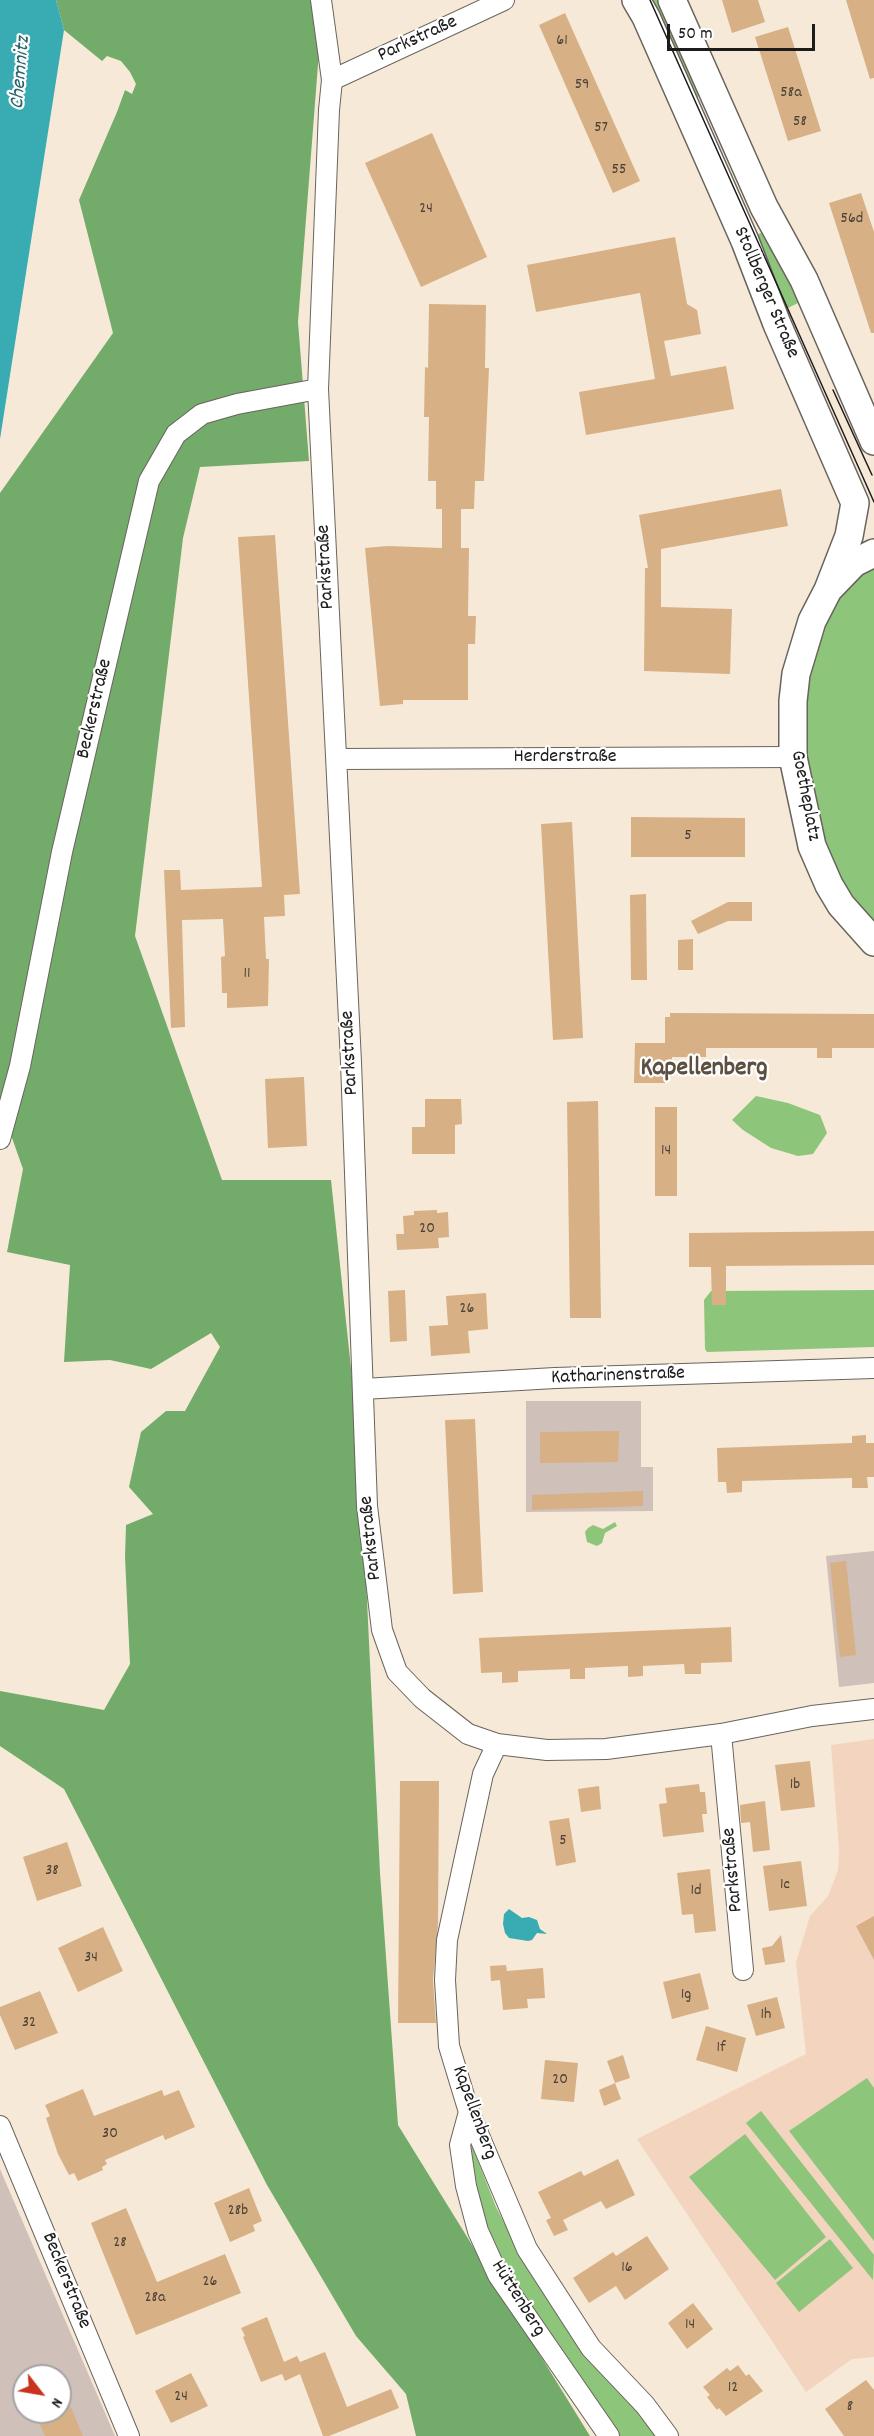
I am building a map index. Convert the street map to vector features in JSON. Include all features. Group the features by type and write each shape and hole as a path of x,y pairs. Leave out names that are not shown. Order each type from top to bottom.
{"main road":[{"name":"Stollberger Straße","path":"636,0 646,17 745,241 777,324 855,502 849,536 828,590"},
{"name":"Stollberger Straße","path":"672,0 764,207 804,280 874,441"},
{"name":"Goetheplatz","path":"874,553 854,563 828,590 812,621 796,674 793,701 793,757 812,846 829,885 841,905 874,942"}],"street":[{"name":"Parkstraße","path":"321,0 332,80 318,389 354,1126 367,1506 382,1630 397,1672 422,1698 468,1734 497,1744 547,1749 606,1749 721,1734 812,1716 874,1709"},
{"name":"Parkstraße","path":"332,80 504,0"},
{"name":"Beckerstraße","path":"0,1138 20,1066 62,852 149,481 176,434 202,414 237,404 318,389"},
{"name":"Herderstraße","path":"337,759 793,757"},
{"name":"Katharinenstraße","path":"363,1389 555,1378 874,1368"},
{"name":"Parkstraße","path":"721,1734 743,1970"},
{"name":"Kapellenberg","path":"497,1744 483,1774 447,1940 445,1980 449,2046 469,2112 527,2248 591,2348 645,2405 668,2436"},
{"name":"Hüttenberg","path":"469,2112 460,2145 466,2186 478,2231 498,2275 609,2436"},
{"name":"Beckerstraße","path":"0,2126 129,2436"}],"shaded area":[{"path":"526,1401 641,1401 641,1467 653,1467 653,1511 526,1512"},
{"path":"874,1551 874,1683 839,1687 826,1556"},
{"path":"874,1739 874,2357 852,2359 806,2392 637,2139 806,2054 796,1962 810,1916 828,1896 838,1870 839,1849 831,1745"},
{"path":"0,2169 115,2436 0,2436"}],"green space":[{"path":"56,0 323,0 298,322 309,461 200,467 183,538 135,936 222,1180 331,1180 360,1453 380,1873 398,2125 590,2436 416,2436 406,2394 356,2336 267,2185 64,1789 0,1746 0,1691 104,1710 130,1664 125,1557 126,1525 153,1514 129,1487 141,1432 166,1411 185,1411 220,1347 211,1333 151,1369 110,1360 64,1362 70,1265 7,1252 23,1169 0,1104 0,493 113,333 79,200 125,90 132,94 136,84 121,61 107,56 102,61 64,30"},
{"path":"642,0 667,0 708,92 688,101"},
{"path":"768,230 804,300 778,313 749,238"},
{"path":"874,553 874,942 812,846 796,674 854,563"},
{"path":"756,1096 788,1103 820,1115 827,1133 813,1154 798,1156 771,1148 732,1120"},
{"path":"874,1290 874,1347 707,1352 705,1349 704,1300 711,1291"},
{"path":"615,1522 617,1526 605,1533 602,1543 597,1546 587,1542 585,1532 588,1528 593,1525 603,1529"},
{"path":"867,2078 874,2088 874,2241 789,2131"},
{"path":"761,2111 874,2255 873,2280 746,2123"},
{"path":"745,2134 826,2237 775,2280 689,2177"},
{"path":"472,2146 496,2207 528,2268 660,2436 614,2436 511,2285 484,2227 465,2157"},
{"path":"830,2239 853,2268 799,2312 776,2283"}],"water":[{"name":"Chemnitz","path":"0,0 56,0 64,30 0,439"},
{"path":"509,1909 522,1918 529,1917 537,1920 540,1929 547,1934 537,1933 532,1940 528,1941 509,1938 503,1924 504,1914"}],"building":[{"path":"722,0 758,0 765,22 732,33"},
{"path":"846,0 874,0 874,78 870,79"},
{"path":"565,13 640,181 613,193 539,25"},
{"path":"788,27 821,131 788,141 755,37"},
{"path":"432,133 487,257 421,287 365,163"},
{"path":"861,193 874,232 874,333 871,333 829,203"},
{"path":"675,237 687,304 697,310 701,334 664,341 671,376 726,366 734,409 586,435 579,392 655,379 640,293 536,312 527,265"},
{"path":"429,304 486,305 485,368 489,368 484,481 475,481 474,509 461,509 461,548 469,548 468,616 476,616 475,644 468,644 468,700 403,700 403,704 380,706 365,548 388,546 442,548 442,509 436,509 436,481 428,481 429,417 424,417 425,367 428,368"},
{"path":"781,489 788,526 661,549 661,607 732,609 730,674 644,671 645,568 648,568 639,515"},
{"path":"275,535 300,894 284,895 285,916 264,917 266,959 269,959 268,1006 227,1008 227,993 222,993 221,957 225,956 223,919 182,920 185,1027 171,1028 164,870 180,870 181,890 262,887 238,537"},
{"path":"631,817 745,818 745,857 631,857"},
{"path":"572,822 583,1038 553,1040 541,824"},
{"path":"646,894 647,980 631,980 630,895"},
{"path":"728,902 752,902 752,921 728,921 698,934 691,921"},
{"path":"693,939 693,970 678,970 678,940"},
{"path":"670,1013 874,1014 874,1048 832,1048 832,1058 817,1058 817,1048 706,1048 706,1057 672,1057 672,1077 665,1077 665,1083 634,1083 635,1043 665,1043 665,1017 670,1017"},
{"path":"304,1077 307,1146 268,1148 265,1079"},
{"path":"425,1099 461,1099 462,1124 455,1125 455,1154 412,1154 412,1127 425,1127"},
{"path":"598,1101 601,1318 570,1318 567,1102"},
{"path":"655,1107 677,1107 677,1196 655,1196"},
{"path":"437,1210 437,1213 448,1212 449,1237 438,1238 439,1248 397,1250 396,1234 404,1234 403,1216 414,1215 414,1211"},
{"path":"874,1231 874,1265 726,1266 726,1305 712,1305 711,1267 689,1267 689,1233"},
{"path":"405,1290 407,1341 390,1342 388,1291"},
{"path":"486,1293 488,1329 468,1331 470,1353 431,1356 429,1326 448,1325 446,1296"},
{"path":"475,1419 483,1592 453,1594 445,1420"},
{"path":"619,1431 618,1462 540,1463 540,1432"},
{"path":"866,1435 866,1443 874,1443 874,1477 867,1477 868,1488 852,1488 852,1478 742,1481 742,1492 727,1493 726,1482 718,1482 717,1448 852,1443 852,1436"},
{"path":"643,1491 643,1506 532,1510 532,1495"},
{"path":"846,1561 856,1655 840,1657 830,1563"},
{"path":"731,1627 732,1662 701,1663 701,1674 685,1674 684,1664 643,1666 643,1676 628,1677 628,1666 585,1668 585,1679 570,1679 570,1669 518,1671 518,1682 502,1683 502,1672 481,1673 479,1638"},
{"path":"810,1761 815,1807 781,1811 775,1765"},
{"path":"400,1781 439,1781 438,1925 433,1980 436,2023 398,2023"},
{"path":"699,1784 700,1792 705,1792 707,1814 702,1814 704,1832 663,1837 659,1804 667,1803 665,1788"},
{"path":"599,1786 601,1809 581,1812 578,1789"},
{"path":"765,1801 770,1850 753,1852 750,1822 741,1823 740,1805"},
{"path":"569,1818 576,1862 556,1866 549,1821"},
{"path":"67,1842 82,1886 37,1901 23,1857"},
{"path":"801,1861 807,1906 769,1911 763,1866"},
{"path":"710,1869 716,1931 695,1933 693,1914 682,1915 677,1873"},
{"path":"874,1916 874,1960 856,1926"},
{"path":"103,1927 123,1971 78,1992 58,1948"},
{"path":"781,1935 785,1962 765,1965 762,1948 772,1946"},
{"path":"506,1965 507,1971 543,1968 545,1998 527,1999 528,2008 503,2010 500,1980 491,1981 490,1966"},
{"path":"700,1973 709,2009 672,2019 663,1982"},
{"path":"40,1991 58,2033 15,2050 0,2015 0,2007"},
{"path":"777,1997 785,2028 756,2036 747,2005"},
{"path":"706,2026 746,2038 737,2072 696,2060"},
{"path":"623,2055 630,2078 615,2083 607,2061"},
{"path":"545,2060 578,2063 574,2102 541,2099"},
{"path":"615,2083 621,2099 604,2106 599,2090"},
{"path":"83,2089 94,2116 162,2090 164,2096 179,2090 195,2127 165,2140 163,2135 105,2160 107,2164 102,2167 103,2170 78,2181 74,2173 69,2175 58,2154 46,2118 50,2116 45,2105"},
{"path":"618,2159 635,2195 606,2209 601,2201 563,2220 568,2230 554,2236 546,2220 551,2218 538,2192 581,2171 584,2176"},
{"path":"249,2188 262,2221 253,2225 255,2231 230,2242 214,2203"},
{"path":"126,2208 157,2282 225,2254 241,2293 136,2335 91,2223"},
{"path":"647,2236 669,2269 625,2300 616,2286 589,2303 573,2278 613,2252 616,2256"},
{"path":"693,2303 713,2329 687,2349 668,2323"},
{"path":"267,2317 284,2362 297,2356 300,2362 325,2352 347,2407 391,2389 399,2408 329,2436 323,2436 300,2374 285,2381 282,2374 261,2382 241,2328"},
{"path":"738,2365 746,2376 749,2374 763,2391 726,2416 719,2408 717,2410 707,2397 710,2395 703,2387 727,2368 730,2371"},
{"path":"191,2373 208,2406 171,2423 155,2391"},
{"path":"866,2380 874,2390 874,2436 844,2436 825,2409"},
{"path":"72,2410 83,2436 45,2436 40,2424 72,2424"}],"tram line":[{"path":"650,0 874,502"},
{"path":"833,390 872,475"}],"district":[{"name":"Kapellenberg","path":"704,1070"}]}
